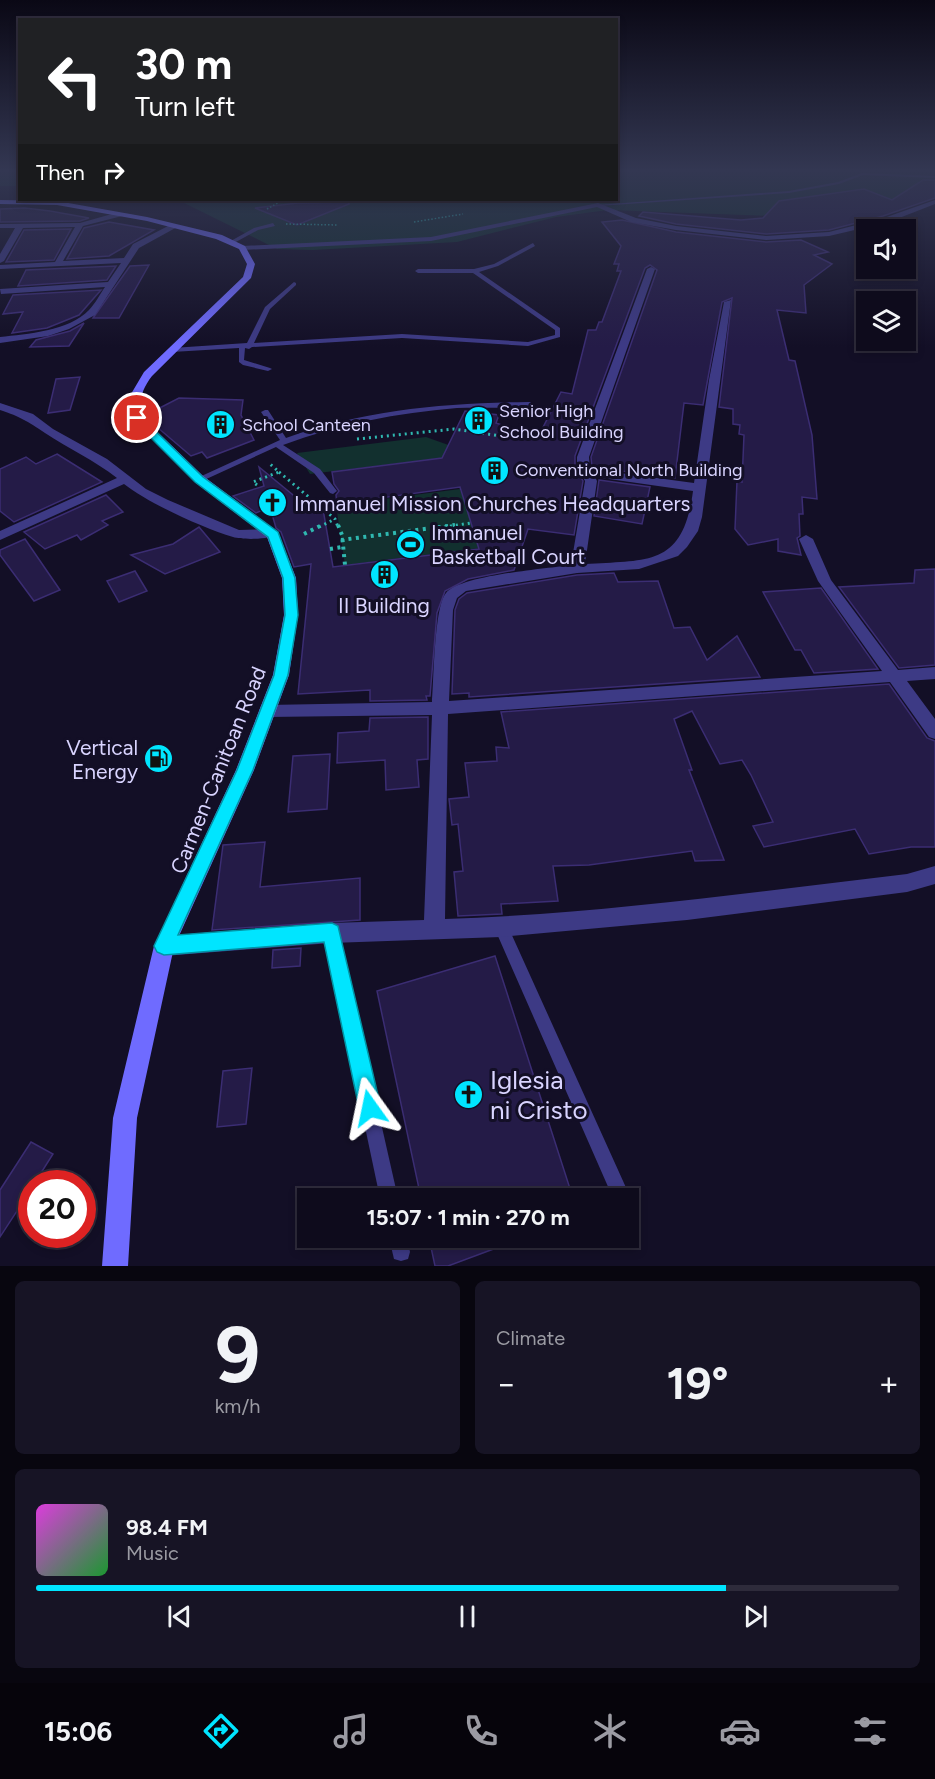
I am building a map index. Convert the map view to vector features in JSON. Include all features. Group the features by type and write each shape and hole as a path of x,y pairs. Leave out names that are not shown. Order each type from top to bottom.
{"main road":[{"path":"185,229 237,245 250,264 247,278 148,374 136,391 134,408 137,418 199,479 272,533"},
{"name":"Carmen-Canitoan Road","path":"115,1266 125,1118 164,946 216,836 281,675 291,615 287,571 272,533"}],"street":[{"path":"0,261 18,229"},
{"path":"57,265 78,229"},
{"path":"0,340 45,334 75,323 92,313 126,260 140,243 169,229"},
{"path":"237,245 430,239 479,229"},
{"path":"693,229 766,238 843,232 854,229"},
{"path":"0,267 126,260"},
{"path":"577,569 591,481 583,466 583,457 651,269"},
{"path":"0,291 111,284"},
{"path":"434,931 440,708 446,610 451,596 461,588 479,583 577,569 639,565 673,553 691,531 701,488 714,380 728,302"},
{"path":"0,406 29,416 49,431 103,461 149,496 228,531 246,534 272,533"},
{"path":"588,472 701,488"},
{"path":"0,536 126,478"},
{"path":"806,539 825,581 935,732"},
{"path":"267,711 440,708 935,673"},
{"path":"164,946 332,933 501,927 687,910 907,884 935,875"}],"lane":[{"path":"237,245 259,229"},
{"path":"418,271 474,271 496,265 533,245"},
{"path":"172,351 402,336 528,344 558,336 558,329 474,271"},
{"path":"268,369 241,361 267,308 294,284"},
{"path":"199,479 281,442 335,424 383,413 462,406 528,404"},
{"path":"265,412 281,442 317,471 333,491"},
{"path":"501,927 618,1188"},
{"path":"332,933 387,1188"}],"path":[{"path":"348,440 454,429 514,438"},
{"path":"271,465 335,519 345,565"},
{"path":"257,485 253,482 279,472"},
{"path":"304,534 335,519"},
{"path":"341,540 471,523"},
{"path":"330,549 342,547"}],"green space":[{"path":"237,229 508,229 457,242 313,250 277,249"},
{"path":"426,437 454,447 457,456 310,474 297,453"},
{"path":"460,489 480,548 345,565 336,505"}],"building":[{"path":"71,229 54,260 6,262 24,230"},
{"path":"83,229 154,230 109,256 67,259"},
{"path":"608,229 663,229 766,242 801,240 828,252 814,255 832,264 804,285 806,313 777,310 789,360 795,361 812,435 817,499 802,497 803,514 799,514 800,536 797,538 801,555 778,551 778,539 748,545 735,529 737,481 742,482 744,435 739,434 740,425 733,424 733,409 719,407 732,298 722,302 703,405 684,403 675,478 592,467 591,457 657,270 650,265 645,268 575,456 575,467 583,481 574,535 528,529 514,570 468,579 445,591 437,613 430,696 426,696 427,700 370,701 370,690 298,694 311,564 294,567 281,532 276,528 270,507 256,513 233,496 264,486 259,467 315,513 315,509 323,509 333,567 479,549 460,487 337,504 336,495 339,491 334,484 332,472 442,458 465,411 499,415 496,423 538,437 561,392 572,394 588,330 596,330 599,322 602,322 621,271 617,271 619,264 614,264 621,246"},
{"path":"722,229 833,229 766,234"},
{"path":"149,265 119,318 93,318 130,266"},
{"path":"116,266 107,280 18,286 26,270"},
{"path":"101,290 79,315 47,328 12,333 23,312 3,314 13,295"},
{"path":"84,323 69,346 30,347 36,340 70,331"},
{"path":"80,377 70,410 48,413 56,379"},
{"path":"179,398 243,400 241,415 254,440 207,458 202,452 191,456 144,416"},
{"path":"57,454 102,482 14,522 0,511 0,469 26,457 36,464"},
{"path":"599,480 650,487 642,524 594,516"},
{"path":"106,495 123,512 102,521 108,525 81,540 77,535 45,549 24,532"},
{"path":"199,527 220,552 165,574 131,555 173,544"},
{"path":"25,539 60,590 34,601 0,555 0,550"},
{"path":"935,569 935,665 899,668 839,587 914,583 915,570"},
{"path":"135,571 147,591 119,602 107,581"},
{"path":"614,573 618,582 658,581 674,628 690,627 707,660 737,636 760,677 469,697 469,693 452,694 455,610 459,599 467,593 577,575"},
{"path":"821,588 878,669 814,673 801,650 795,650 763,592"},
{"path":"889,684 927,738 935,741 935,847 911,847 869,854 855,829 764,847 753,826 773,822 751,775 742,760 720,764 692,711 674,719 692,770 689,770 724,860 695,861 692,851 589,865 553,866 558,901 501,904 502,914 458,916 454,872 463,871 458,824 452,825 449,799 469,797 465,763 497,761 496,747 509,748 501,712"},
{"path":"428,717 428,759 417,760 419,787 386,790 385,760 337,763 338,733 369,731 370,718"},
{"path":"330,754 327,809 288,812 293,756"},
{"path":"265,842 260,887 360,878 360,920 212,930 223,845"},
{"path":"301,948 300,966 272,968 273,950"},
{"name":"Iglesia ni Cristo","path":"495,956 570,1188 419,1188 377,991"},
{"path":"252,1068 246,1124 217,1127 223,1071"},
{"path":"31,1142 53,1154 43,1170 18,1170 18,1209 0,1237 0,1190"},
{"path":"431,1248 496,1248 448,1266 435,1266"}],"place":[{"name":"Senior High School Building","path":"478,421"},
{"name":"School Canteen","path":"221,425"},
{"name":"Conventional North Building","path":"494,470"},
{"name":"Immanuel Mission Churches Headquarters","path":"273,503"},
{"name":"Immanuel Basketball Court","path":"410,544"},
{"name":"II Building","path":"384,574"},
{"name":"Vertical Energy","path":"159,759"},
{"name":"Iglesia ni Cristo","path":"469,1095"}],"route":[{"path":"137,418 179,462 226,501 273,535 286,564 291,615 281,675 245,770 164,946 332,933 370,1108"}]}
